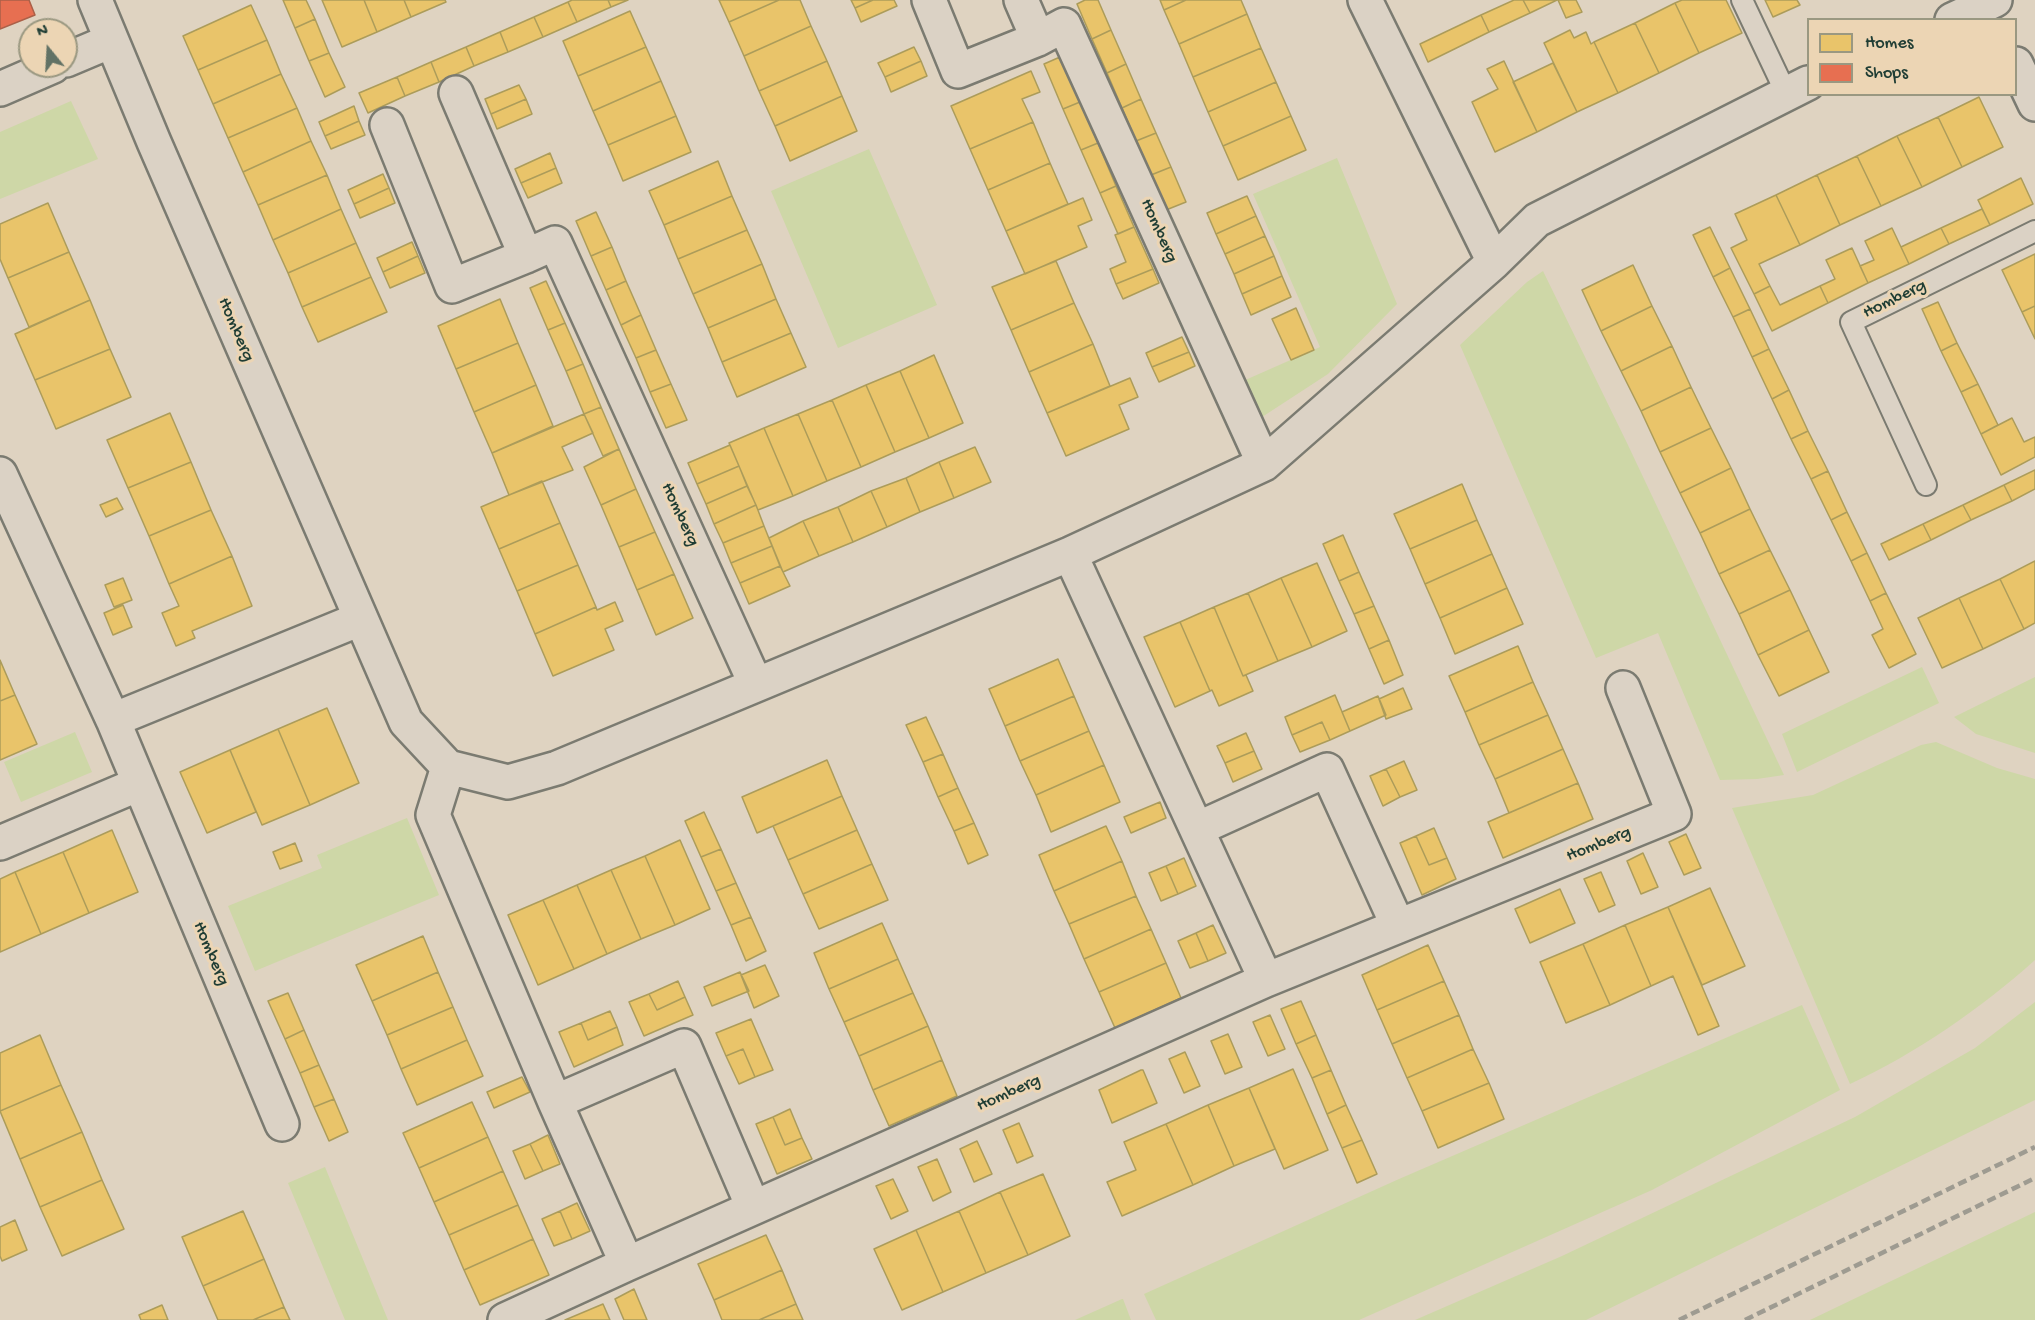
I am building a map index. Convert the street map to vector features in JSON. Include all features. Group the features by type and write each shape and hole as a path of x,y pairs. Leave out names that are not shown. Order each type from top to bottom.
{"street":[{"name":"Homberg","path":"95,0 406,722 448,767"},
{"name":"Homberg","path":"929,0 958,71 1038,39 1064,25 1264,464"},
{"path":"1021,0 1038,39"},
{"path":"1365,0 1494,262"},
{"path":"1957,18 1990,6"},
{"path":"78,55 111,40"},
{"path":"2017,66 2035,104"},
{"path":"0,89 25,78"},
{"path":"627,1264 555,1102 433,815 448,767 508,782 557,768 1070,554 1264,464 1494,262 1537,220 1797,88"},
{"path":"456,93 526,256"},
{"name":"Homberg","path":"387,125 452,286 555,243 756,685"},
{"name":"Homberg","path":"0,474 113,720 282,1124"},
{"path":"1070,554 1266,980"},
{"path":"113,720 360,619"},
{"name":"Homberg","path":"505,1320 753,1207 1266,980 1674,814 1623,688"},
{"path":"1197,830 1327,770 1398,926"},
{"path":"0,843 139,784"},
{"path":"555,1102 684,1046 753,1207"}],"lane":[{"path":"1742,0 1797,88"},
{"name":"Homberg","path":"1926,485 1851,322 2035,231"}],"green space":[{"path":"71,101 98,159 0,199 0,132"},
{"path":"869,149 937,305 838,348 771,191"},
{"path":"1337,158 1397,304 1328,374 1259,419 1243,381 1320,347 1253,194"},
{"path":"1543,271 1784,775 1757,779 1720,780 1658,633 1596,658 1460,345 1527,282"},
{"path":"1922,667 1939,703 1797,772 1782,734"},
{"path":"2035,677 2035,753 1976,734 1954,717"},
{"path":"75,732 92,772 21,802 4,762"},
{"path":"1936,742 1997,768 2035,779 2035,960 1947,1029 1875,1072 1850,1084 1732,808 1813,795 1921,745"},
{"path":"407,818 439,895 255,971 228,906 322,868 317,855"},
{"path":"2035,1002 2035,1100 1586,1320 1415,1320 1562,1256 1855,1117 1975,1048"},
{"path":"1802,1005 1840,1090 1652,1190 1359,1320 1156,1320 1144,1294 1399,1179"},
{"path":"325,1167 388,1320 345,1320 288,1183"},
{"path":"2035,1212 2035,1320 1810,1320"},
{"path":"1122,1299 1131,1320 1075,1320"}],"building: Homes":[{"path":"283,0 306,0 315,19 295,28"},
{"path":"322,0 364,0 377,32 342,47"},
{"path":"364,0 404,0 411,17 377,32"},
{"path":"404,0 445,0 446,2 411,17"},
{"path":"608,0 611,7 577,22 568,2"},
{"path":"608,0 628,0 611,7"},
{"path":"719,0 779,0 729,22"},
{"path":"779,0 800,0 811,26 744,56 729,22"},
{"path":"851,0 873,0 855,8"},
{"path":"873,0 894,0 897,6 861,22 855,8"},
{"path":"1085,0 1098,0 1111,30 1092,39 1077,4"},
{"path":"1160,0 1186,0 1164,10"},
{"path":"1186,0 1241,0 1247,14 1179,44 1164,10"},
{"path":"1514,0 1523,0 1530,13 1489,32 1481,15"},
{"path":"1523,0 1557,0 1530,13"},
{"path":"1558,0 1576,0 1582,12 1566,18"},
{"path":"1682,0 1726,0 1742,33 1699,53 1675,3"},
{"path":"1765,0 1797,0 1800,5 1773,17"},
{"path":"568,2 577,22 543,37 534,17"},
{"path":"1675,3 1699,53 1659,73 1635,23"},
{"path":"251,5 267,40 198,70 183,36"},
{"path":"630,11 646,47 578,76 563,41"},
{"path":"1247,14 1261,48 1193,77 1179,44"},
{"path":"1481,15 1489,32 1428,62 1420,44"},
{"path":"534,17 543,37 508,52 500,32"},
{"path":"315,19 329,53 309,61 295,28"},
{"path":"1635,23 1659,73 1618,93 1594,42"},
{"path":"811,26 827,61 759,91 744,56"},
{"path":"1111,30 1126,64 1107,73 1092,39"},
{"path":"1570,30 1574,38 1586,32 1591,44 1594,42 1618,93 1577,112 1544,43"},
{"path":"500,32 508,52 474,66 466,47"},
{"path":"267,40 281,74 213,104 198,70"},
{"path":"466,47 474,66 439,82 431,62"},
{"path":"646,47 661,81 593,111 578,76"},
{"path":"914,47 921,61 885,77 878,63"},
{"path":"1261,48 1276,82 1208,112 1193,77"},
{"path":"329,53 345,87 325,97 309,61"},
{"path":"1060,57 1080,102 1063,109 1044,64"},
{"path":"827,61 842,96 775,126 759,91"},
{"path":"921,61 927,76 891,92 885,77"},
{"path":"1504,61 1537,132 1495,152 1472,102 1498,89 1487,69"},
{"path":"431,62 439,82 405,96 397,77"},
{"path":"1553,63 1577,112 1537,132 1513,82"},
{"path":"1126,64 1141,99 1122,108 1107,73"},
{"path":"1031,71 1040,92 1022,99 1033,122 970,149 951,106"},
{"path":"281,74 297,108 228,138 213,104"},
{"path":"397,77 405,96 368,113 359,93"},
{"path":"661,81 676,116 608,145 593,111"},
{"path":"1276,82 1291,116 1223,146 1208,112"},
{"path":"519,85 526,99 491,114 485,99"},
{"path":"842,96 857,131 790,161 775,126"},
{"path":"1979,97 2003,147 1962,167 1938,117"},
{"path":"526,99 532,114 497,129 491,114"},
{"path":"1141,99 1156,133 1136,141 1122,108"},
{"path":"1080,102 1098,143 1081,150 1063,109"},
{"path":"354,106 359,121 325,136 319,122"},
{"path":"297,108 311,141 243,172 228,138"},
{"path":"676,116 691,152 623,181 608,145"},
{"path":"1291,116 1306,150 1238,180 1223,146"},
{"path":"1938,117 1962,167 1922,187 1897,136"},
{"path":"359,121 365,135 331,149 325,136"},
{"path":"1033,122 1050,163 988,190 970,149"},
{"path":"1156,133 1171,167 1151,175 1136,141"},
{"path":"1897,136 1922,187 1881,206 1857,156"},
{"path":"311,141 327,175 258,205 243,172"},
{"path":"1098,143 1116,186 1100,193 1081,150"},
{"path":"550,153 556,168 521,183 515,169"},
{"path":"1857,156 1881,206 1840,225 1817,175"},
{"path":"718,161 732,196 664,225 649,191"},
{"path":"1050,163 1068,204 1006,231 988,190"},
{"path":"1171,167 1186,202 1166,210 1151,175"},
{"path":"556,168 562,183 528,198 521,183"},
{"path":"383,174 389,188 354,204 348,190"},
{"path":"327,175 341,209 273,240 258,205"},
{"path":"1817,175 1840,225 1800,245 1776,195"},
{"path":"2021,178 2033,204 1990,225 1978,200"},
{"path":"1116,186 1134,227 1118,234 1100,193"},
{"path":"389,188 395,203 360,218 354,204"},
{"path":"1776,195 1800,245 1759,264 1770,286 1754,294 1731,248 1747,240 1735,214"},
{"path":"732,196 747,230 678,259 664,225"},
{"path":"1247,196 1256,216 1216,234 1207,213"},
{"path":"1083,198 1092,220 1078,226 1087,247 1025,274 1006,231"},
{"path":"48,203 69,252 8,278 0,259 0,224"},
{"path":"341,209 356,243 288,273 273,240"},
{"path":"1982,209 1990,225 1949,244 1941,228"},
{"path":"596,212 612,247 591,256 576,221"},
{"path":"1256,216 1265,236 1225,254 1216,234"},
{"path":"1134,227 1153,269 1116,284 1110,269 1126,262 1115,235"},
{"path":"1710,227 1730,268 1713,277 1693,235"},
{"path":"1892,228 1909,264 1868,283 1860,266 1874,260 1865,241"},
{"path":"1941,228 1949,244 1909,264 1901,247"},
{"path":"747,230 762,264 693,294 678,259"},
{"path":"1265,236 1274,256 1234,274 1225,254"},
{"path":"412,242 418,256 383,272 377,258"},
{"path":"356,243 371,277 302,307 288,273"},
{"path":"612,247 626,281 606,290 591,256"},
{"path":"1852,248 1868,283 1828,303 1820,286 1835,279 1826,260"},
{"path":"69,252 90,300 29,327 8,278"},
{"path":"2035,254 2035,306 2022,312 2002,270"},
{"path":"418,256 425,273 390,288 383,272"},
{"path":"1274,256 1282,276 1242,294 1234,274"},
{"path":"1056,261 1074,303 1011,330 992,287"},
{"path":"762,264 776,299 708,328 693,294"},
{"path":"1633,265 1652,306 1601,331 1582,290"},
{"path":"1730,268 1750,309 1733,317 1713,277"},
{"path":"1153,269 1159,283 1123,299 1116,284"},
{"path":"1282,276 1291,297 1251,315 1242,294"},
{"path":"371,277 387,312 318,342 302,307"},
{"path":"546,281 565,323 548,330 530,288"},
{"path":"626,281 641,315 621,325 606,290"},
{"path":"1770,286 1780,305 1820,286 1828,303 1772,331 1754,294"},
{"path":"500,299 518,343 456,369 438,326"},
{"path":"776,299 791,333 722,362 708,328"},
{"path":"90,300 110,349 35,380 15,334"},
{"path":"1938,302 1957,343 1941,351 1922,309"},
{"path":"1074,303 1093,344 1029,372 1011,330"},
{"path":"1652,306 1672,346 1621,371 1601,331"},
{"path":"2035,306 2035,339 2022,312"},
{"path":"1296,308 1314,350 1291,360 1272,319"},
{"path":"1750,309 1769,349 1752,357 1733,317"},
{"path":"641,315 656,350 636,358 621,325"},
{"path":"565,323 583,364 566,371 548,330"},
{"path":"791,333 806,367 737,397 722,362"},
{"path":"1182,337 1189,352 1152,367 1146,353"},
{"path":"518,343 536,385 474,412 456,369"},
{"path":"1957,343 1978,384 1961,392 1941,351"},
{"path":"1093,344 1110,386 1047,413 1029,372"},
{"path":"1672,346 1691,387 1641,411 1621,371"},
{"path":"110,349 131,397 56,429 35,380"},
{"path":"1769,349 1789,390 1772,399 1752,357"},
{"path":"656,350 671,384 650,392 636,358"},
{"path":"1189,352 1195,366 1159,382 1152,367"},
{"path":"934,355 963,423 929,438 900,371"},
{"path":"583,364 601,407 584,414 566,371"},
{"path":"900,371 929,438 895,452 866,385"},
{"path":"1130,378 1138,397 1119,405 1129,429 1066,456 1047,413"},
{"path":"671,384 687,420 666,428 650,392"},
{"path":"1978,384 1998,425 1981,434 1961,392"},
{"path":"536,385 553,426 492,453 474,412"},
{"path":"866,385 895,452 861,467 832,400"},
{"path":"1691,387 1711,428 1660,452 1641,411"},
{"path":"1789,390 1808,431 1791,439 1772,399"},
{"path":"832,400 861,467 827,481 798,414"},
{"path":"601,407 619,449 603,456 584,414"},
{"path":"170,413 191,462 128,488 107,440"},
{"path":"584,414 593,433 562,447 573,470 509,495 492,453"},
{"path":"798,414 827,481 793,496 764,428"},
{"path":"2012,418 2024,442 2035,437 2035,457 2001,475 1981,434"},
{"path":"764,428 793,496 758,510 729,443"},
{"path":"1711,428 1731,468 1680,493 1660,452"},
{"path":"1808,431 1828,471 1811,479 1791,439"},
{"path":"730,445 739,466 697,484 688,463"},
{"path":"975,447 991,482 954,498 939,462"},
{"path":"619,449 636,489 601,505 584,467"},
{"path":"191,462 211,510 149,536 128,488"},
{"path":"939,462 954,498 920,512 906,478"},
{"path":"739,466 747,486 706,504 697,484"},
{"path":"1731,468 1750,509 1700,533 1680,493"},
{"path":"2035,470 2035,489 2012,501 2004,485"},
{"path":"1828,471 1847,512 1831,520 1811,479"},
{"path":"906,478 920,512 887,527 871,491"},
{"path":"542,481 560,523 499,549 481,507"},
{"path":"1462,484 1477,520 1410,549 1394,514"},
{"path":"2004,485 2012,501 1971,520 1963,505"},
{"path":"747,486 756,505 714,524 706,504"},
{"path":"636,489 655,532 619,547 601,505"},
{"path":"871,491 887,527 853,542 838,507"},
{"path":"117,498 123,509 106,517 100,505"},
{"path":"756,505 764,526 723,543 714,524"},
{"path":"1963,505 1971,520 1931,540 1923,524"},
{"path":"838,507 853,542 819,556 803,521"},
{"path":"1750,509 1770,550 1719,574 1700,533"},
{"path":"211,510 232,556 169,584 149,536"},
{"path":"1847,512 1867,553 1851,561 1831,520"},
{"path":"1477,520 1492,554 1425,584 1410,549"},
{"path":"803,521 819,556 783,572 769,538"},
{"path":"560,523 578,565 517,591 499,549"},
{"path":"1923,524 1931,540 1889,560 1881,544"},
{"path":"764,526 772,546 731,563 723,543"},
{"path":"655,532 674,574 637,590 619,547"},
{"path":"1343,535 1359,572 1339,581 1323,544"},
{"path":"772,546 780,566 740,583 731,563"},
{"path":"1770,550 1790,590 1739,614 1719,574"},
{"path":"1867,553 1886,593 1870,601 1851,561"},
{"path":"1492,554 1507,588 1440,618 1425,584"},
{"path":"232,556 252,606 192,631 195,638 176,646 162,613 179,606 169,584"},
{"path":"2035,561 2035,623 2024,629 2000,579"},
{"path":"1317,563 1347,631 1312,647 1281,578"},
{"path":"578,565 596,607 535,634 517,591"},
{"path":"780,566 790,586 749,604 740,583"},
{"path":"1359,572 1374,606 1354,614 1339,581"},
{"path":"674,574 693,618 656,635 637,590"},
{"path":"123,578 132,600 114,607 105,585"},
{"path":"1281,578 1312,647 1278,661 1248,593"},
{"path":"2000,579 2024,629 1983,649 1959,598"},
{"path":"1507,588 1523,624 1455,654 1440,618"},
{"path":"1790,590 1809,630 1758,655 1739,614"},
{"path":"1248,593 1278,661 1243,676 1214,607"},
{"path":"1886,593 1916,654 1889,668 1872,635 1883,629 1870,601"},
{"path":"1959,598 1983,649 1942,668 1918,618"},
{"path":"615,602 623,621 605,629 614,650 553,676 535,634 596,607 597,610"},
{"path":"123,605 132,627 113,635 104,613"},
{"path":"1374,606 1389,640 1369,649 1354,614"},
{"path":"1214,607 1243,676 1246,675 1253,691 1219,706 1212,690 1210,691 1180,622"},
{"path":"1180,622 1210,691 1175,707 1144,637"},
{"path":"1809,630 1829,672 1779,696 1758,655"},
{"path":"1389,640 1403,675 1384,684 1369,649"},
{"path":"1518,646 1533,682 1465,712 1449,676"},
{"path":"1058,659 1074,696 1005,726 989,689"},
{"path":"0,660 15,695 0,701"},
{"path":"1533,682 1548,715 1479,745 1465,712"},
{"path":"1403,688 1412,709 1386,719 1379,699"},
{"path":"15,695 37,744 0,760 0,701"},
{"path":"1335,695 1350,731 1330,740 1322,722 1292,735 1285,717"},
{"path":"1074,696 1089,731 1020,761 1005,726"},
{"path":"1378,696 1386,715 1350,731 1342,712"},
{"path":"327,708 359,783 310,805 278,729"},
{"path":"1548,715 1563,749 1495,779 1479,745"},
{"path":"926,717 943,754 923,762 906,725"},
{"path":"1322,722 1330,740 1300,752 1292,735"},
{"path":"278,729 310,805 262,825 230,750"},
{"path":"1089,731 1104,765 1036,795 1020,761"},
{"path":"1246,733 1254,751 1225,763 1217,746"},
{"path":"1563,749 1578,783 1509,813 1495,779"},
{"path":"230,750 256,812 207,833 180,772"},
{"path":"1254,751 1262,769 1233,782 1225,763"},
{"path":"943,754 958,788 938,797 923,762"},
{"path":"827,760 842,796 757,833 742,797"},
{"path":"1404,761 1417,790 1400,797 1386,769"},
{"path":"1104,765 1120,802 1051,832 1036,795"},
{"path":"1386,769 1400,797 1383,806 1370,776"},
{"path":"1578,783 1593,819 1503,858 1488,822"},
{"path":"958,788 974,823 954,831 938,797"},
{"path":"842,796 857,830 788,860 773,826"},
{"path":"1160,802 1166,818 1131,833 1124,817"},
{"path":"704,812 721,849 701,857 685,821"},
{"path":"974,823 988,855 968,864 954,831"},
{"path":"1106,826 1122,861 1054,891 1039,855"},
{"path":"1434,828 1447,858 1429,865 1416,836"},
{"path":"112,830 138,892 89,913 63,852"},
{"path":"857,830 872,864 803,894 788,860"},
{"path":"1686,834 1701,868 1684,875 1669,842"},
{"path":"1416,836 1429,865 1447,858 1456,879 1422,895 1400,843"},
{"path":"680,840 710,909 675,925 645,856"},
{"path":"295,843 302,861 280,869 273,852"},
{"path":"721,849 736,883 716,891 701,857"},
{"path":"63,852 89,913 41,934 15,872"},
{"path":"1643,853 1658,887 1641,894 1627,861"},
{"path":"645,856 675,925 641,939 611,870"},
{"path":"1184,858 1196,886 1178,894 1166,866"},
{"path":"1122,861 1136,896 1069,924 1054,891"},
{"path":"872,864 888,900 819,929 803,894"},
{"path":"1166,866 1178,894 1161,901 1149,873"},
{"path":"611,870 641,939 607,954 577,885"},
{"path":"15,872 41,934 0,952 0,879"},
{"path":"1601,872 1615,905 1599,912 1584,879"},
{"path":"736,883 751,917 731,925 716,891"},
{"path":"577,885 607,954 574,969 543,900"},
{"path":"1710,888 1745,966 1702,985 1668,907"},
{"path":"1560,889 1575,923 1530,943 1515,909"},
{"path":"1136,896 1151,929 1084,959 1069,924"},
{"path":"543,900 574,969 538,985 508,915"},
{"path":"1668,907 1719,1026 1698,1035 1673,976 1651,986 1625,925"},
{"path":"751,917 766,951 746,961 731,925"},
{"path":"882,923 898,959 829,989 814,953"},
{"path":"1213,925 1226,953 1208,961 1196,933"},
{"path":"1625,925 1651,986 1610,1005 1583,944"},
{"path":"1151,929 1166,963 1099,992 1084,959"},
{"path":"1196,933 1208,961 1190,968 1178,941"},
{"path":"423,936 438,972 372,1001 356,965"},
{"path":"1583,944 1610,1005 1566,1023 1540,962"},
{"path":"1428,945 1444,981 1377,1010 1362,975"},
{"path":"898,959 913,993 844,1022 829,989"},
{"path":"1166,963 1181,998 1115,1028 1099,992"},
{"path":"765,965 779,996 754,1008 741,975"},
{"path":"438,972 453,1007 387,1035 372,1001"},
{"path":"740,972 749,991 712,1006 704,987"},
{"path":"678,981 685,997 657,1010 649,994"},
{"path":"1444,981 1459,1015 1392,1044 1377,1010"},
{"path":"288,993 304,1030 285,1039 268,1001"},
{"path":"913,993 928,1026 859,1056 844,1022"},
{"path":"649,994 657,1010 685,997 693,1015 644,1036 629,1002"},
{"path":"1301,1001 1316,1035 1296,1044 1281,1009"},
{"path":"453,1007 467,1040 401,1069 387,1035"},
{"path":"610,1011 617,1027 588,1040 581,1023"},
{"path":"1270,1015 1285,1049 1268,1056 1253,1022"},
{"path":"1459,1015 1473,1049 1407,1078 1392,1044"},
{"path":"751,1019 773,1070 755,1077 743,1049 726,1056 716,1033"},
{"path":"581,1023 588,1040 617,1027 623,1045 574,1067 559,1032"},
{"path":"928,1026 942,1060 873,1090 859,1056"},
{"path":"304,1030 319,1065 300,1073 285,1039"},
{"path":"1228,1034 1242,1067 1225,1074 1211,1041"},
{"path":"40,1035 61,1085 0,1111 0,1053"},
{"path":"1316,1035 1331,1070 1312,1078 1296,1044"},
{"path":"467,1040 483,1076 417,1105 401,1069"},
{"path":"743,1049 755,1077 739,1084 726,1056"},
{"path":"1473,1049 1489,1083 1422,1111 1407,1078"},
{"path":"1185,1052 1200,1086 1184,1093 1169,1059"},
{"path":"942,1060 957,1096 889,1126 873,1090"},
{"path":"319,1065 334,1099 314,1107 300,1073"},
{"path":"1293,1069 1328,1150 1284,1169 1249,1088"},
{"path":"1141,1070 1157,1103 1112,1123 1099,1090"},
{"path":"1331,1070 1346,1105 1327,1114 1312,1078"},
{"path":"522,1077 530,1092 494,1108 487,1092"},
{"path":"1489,1083 1504,1119 1438,1148 1422,1111"},
{"path":"61,1085 82,1132 20,1159 0,1111"},
{"path":"1249,1088 1275,1149 1234,1166 1208,1105"},
{"path":"334,1099 348,1132 329,1141 314,1107"},
{"path":"472,1102 488,1137 419,1168 403,1133"},
{"path":"1208,1105 1234,1166 1193,1185 1166,1124"},
{"path":"1346,1105 1362,1140 1342,1148 1327,1114"},
{"path":"790,1109 802,1138 785,1145 773,1117"},
{"path":"773,1117 785,1145 802,1138 812,1159 777,1174 756,1124"},
{"path":"1019,1123 1033,1156 1017,1163 1003,1130"},
{"path":"1166,1124 1193,1185 1122,1216 1107,1182 1136,1170 1124,1142"},
{"path":"82,1132 102,1180 40,1207 20,1159"},
{"path":"548,1135 560,1164 543,1171 530,1144"},
{"path":"488,1137 503,1171 434,1202 419,1168"},
{"path":"1362,1140 1377,1174 1357,1183 1342,1148"},
{"path":"977,1141 992,1174 974,1182 960,1149"},
{"path":"530,1144 543,1171 525,1179 513,1151"},
{"path":"937,1159 951,1192 933,1201 918,1167"},
{"path":"503,1171 518,1205 449,1235 434,1202"},
{"path":"1043,1174 1070,1236 1028,1255 1000,1192"},
{"path":"893,1179 908,1211 891,1219 876,1186"},
{"path":"102,1180 124,1229 62,1256 40,1207"},
{"path":"1000,1192 1028,1255 986,1273 959,1211"},
{"path":"577,1203 590,1231 572,1239 560,1211"},
{"path":"518,1205 533,1239 464,1270 449,1235"},
{"path":"243,1211 264,1259 203,1286 182,1237"},
{"path":"560,1211 572,1239 554,1246 542,1219"},
{"path":"959,1211 986,1273 943,1292 916,1230"},
{"path":"15,1220 27,1250 2,1261 0,1227"},
{"path":"916,1230 943,1292 902,1310 874,1249"},
{"path":"766,1235 782,1270 714,1300 698,1264"},
{"path":"533,1239 549,1275 480,1305 464,1270"},
{"path":"264,1259 284,1307 253,1320 218,1320 203,1286"},
{"path":"782,1270 796,1304 759,1320 722,1320 714,1300"},
{"path":"634,1289 647,1320 624,1320 615,1299"},
{"path":"603,1304 610,1320 565,1320"},
{"path":"796,1304 803,1320 759,1320"},
{"path":"162,1305 168,1320 141,1320 139,1315"},
{"path":"284,1307 290,1320 253,1320"}],"building: Shops":[{"path":"0,0 29,0 35,15 18,18 18,22 0,29"}],"railway":[{"path":"1679,1320 2035,1147"},
{"path":"1745,1320 2035,1178"}]}
